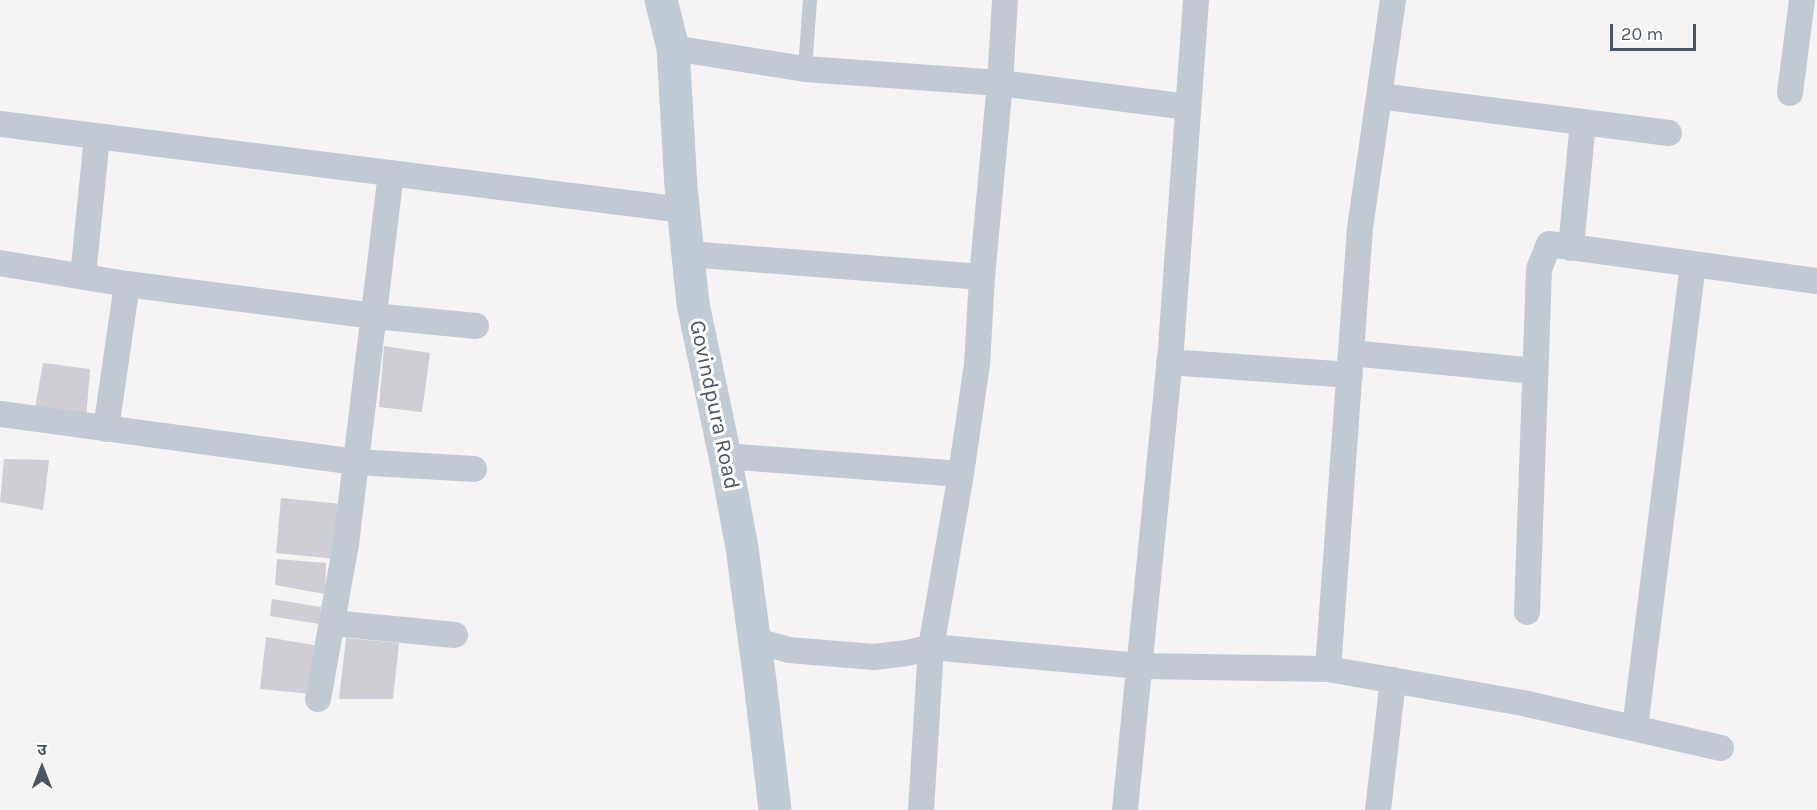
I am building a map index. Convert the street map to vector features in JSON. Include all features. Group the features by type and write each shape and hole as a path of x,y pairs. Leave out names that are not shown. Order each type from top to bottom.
{"street":[{"name":"Govindpura Road","path":"661,0 673,48 683,210 693,304 742,548 775,810"},
{"path":"921,810 931,647 961,474 977,364 1005,0"},
{"path":"1125,810 1169,362 1196,0"},
{"path":"1328,669 1360,228 1393,0"},
{"path":"1790,93 1802,0"},
{"path":"673,48 806,69 1000,83 1188,107"},
{"path":"1379,96 1669,133"},
{"path":"1571,248 1583,122"},
{"path":"0,124 683,210"},
{"path":"82,276 96,136"},
{"path":"318,699 346,544 391,173"},
{"path":"1527,612 1539,269 1549,244 1817,281"},
{"path":"688,254 982,277"},
{"path":"0,263 126,284 476,326"},
{"path":"1635,728 1693,264"},
{"path":"106,429 126,284"},
{"path":"1169,362 1350,364 1535,371"},
{"path":"0,414 356,462 474,469"},
{"path":"725,456 961,474"},
{"path":"332,623 455,635"},
{"path":"753,640 789,650 874,657 931,647 1140,666 1328,669 1523,703 1721,748"},
{"path":"1378,810 1393,680"}],"lane":[{"path":"806,69 810,0"}],"building":[{"path":"384,346 430,353 422,412 379,407"},
{"path":"43,363 90,369 86,420 34,413"},
{"path":"4,459 49,460 43,510 0,502"},
{"path":"281,498 342,504 336,559 276,553"},
{"path":"277,559 326,563 325,594 275,585"},
{"path":"272,599 321,607 319,624 270,616"},
{"path":"266,637 319,646 311,694 260,689"},
{"path":"346,638 399,643 393,699 339,699"}]}
